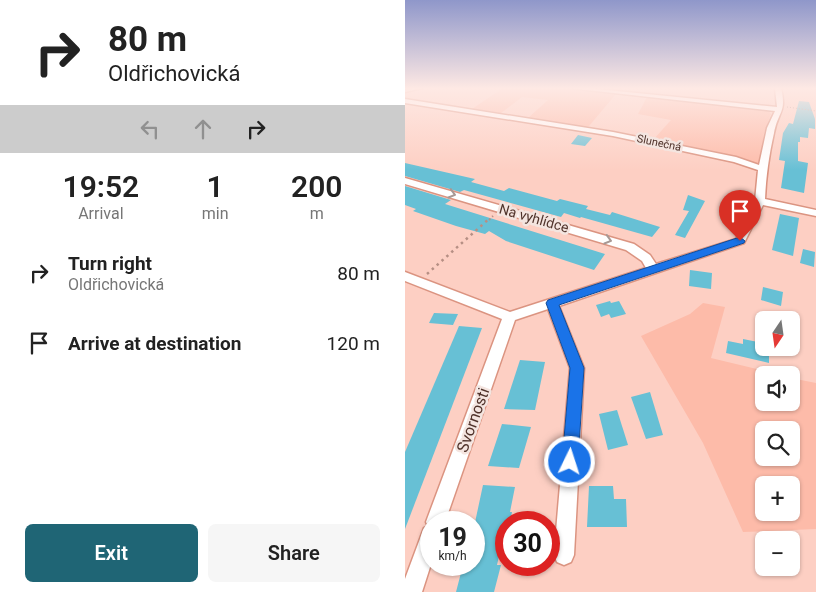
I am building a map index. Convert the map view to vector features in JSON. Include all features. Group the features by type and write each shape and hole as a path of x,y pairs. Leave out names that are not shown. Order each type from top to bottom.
{"street":[{"name":"Slunečná","path":"497,116 613,134 737,160 762,169"},
{"path":"405,276 510,317 740,241 760,200 762,169 771,128 776,116"},
{"name":"Na vyhlídce","path":"405,181 630,247 646,258 654,270"},
{"path":"760,200 816,214"},
{"path":"552,303 577,368 564,555"},
{"name":"Svornosti","path":"440,511 510,317"},
{"path":"411,592 420,566"}],"path":[{"path":"419,281 502,209"}],"shaded area":[{"path":"531,116 598,116 589,126 583,127 528,118"},
{"path":"647,116 770,116 764,133 760,163 756,165 653,140 671,120"},
{"path":"703,303 725,307 711,358 755,369 755,411 800,411 800,380 816,383 816,529 743,532 703,443 641,336 690,314"}],"building":[{"path":"795,116 814,116 815,119 815,129 809,128 808,138 800,137 800,142 798,142 798,161 808,163 804,193 781,188 785,161 779,160 783,133 789,123 793,124"},
{"path":"578,135 592,138 585,146 571,144"},
{"path":"405,163 475,179 471,182 504,191 509,188 557,201 560,199 588,206 586,209 610,215 612,212 660,227 652,237 564,213 561,217 464,190 460,192 405,176"},
{"path":"405,186 451,200 445,204 605,254 594,270 506,241 489,231 485,234 456,226 413,211 416,209 405,205"},
{"path":"688,195 705,201 685,238 675,235 689,211 683,210"},
{"path":"780,214 799,218 793,256 772,250"},
{"path":"803,249 815,252 814,267 800,263"},
{"path":"690,270 712,273 711,289 689,286"},
{"path":"763,287 783,292 781,306 761,300"},
{"path":"610,301 611,303 619,301 626,314 611,318 609,314 601,317 596,305"},
{"path":"434,313 458,314 453,325 429,323"},
{"path":"459,326 482,328 405,529 405,452"},
{"path":"743,339 755,341 755,356 769,356 769,363 726,353 728,341 743,344"},
{"path":"520,360 545,362 535,410 504,409"},
{"path":"650,392 663,435 646,439 631,397"},
{"path":"617,410 628,445 608,450 599,414"},
{"path":"502,424 531,427 519,468 488,466"},
{"path":"483,485 515,487 510,511 495,511 495,576 498,576 494,592 456,592 460,576 485,576 485,511 477,511"},
{"path":"589,486 613,486 614,499 626,499 627,527 587,527"}],"route":[{"path":"570,462 577,368 552,303 740,241"}]}
